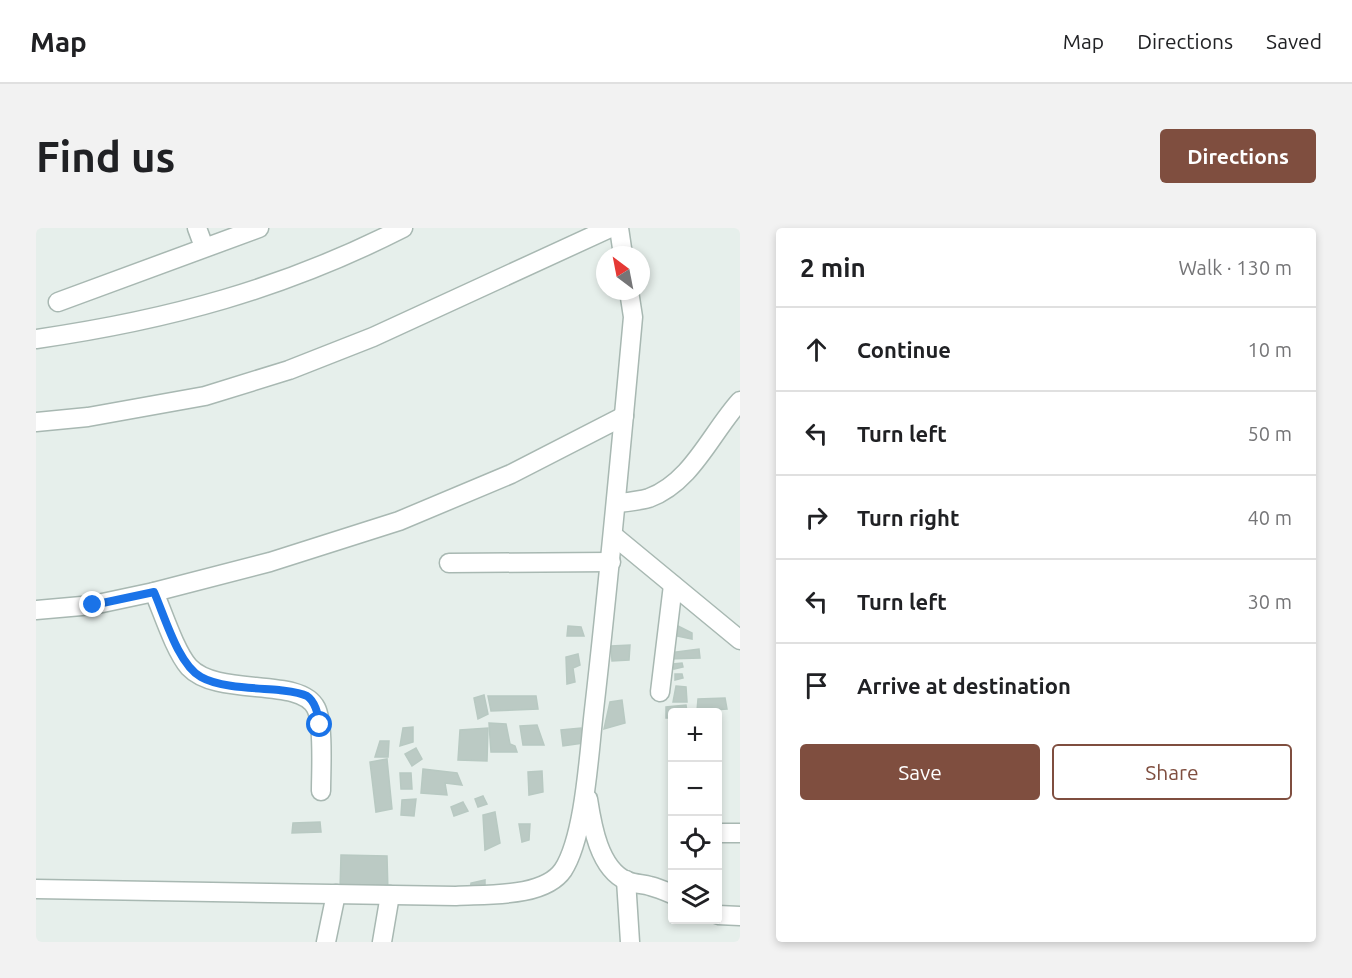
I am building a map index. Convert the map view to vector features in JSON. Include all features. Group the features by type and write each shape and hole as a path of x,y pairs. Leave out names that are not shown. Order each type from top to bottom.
{"street":[{"path":"197,228 204,247"},
{"path":"58,302 259,228"},
{"path":"36,339 153,319 223,301 309,272 402,228"},
{"path":"36,422 88,417 205,396 290,370 373,336 610,228"},
{"path":"619,228 622,246"},
{"path":"36,889 467,896 519,892 544,886 562,871 575,844 585,783 614,537 633,317 630,300"},
{"path":"617,503 648,498 672,485 695,462 740,401"},
{"path":"36,610 93,605 154,592 270,562 399,521 511,474 624,416"},
{"path":"614,537 740,640"},
{"path":"449,563 611,562"},
{"path":"660,692 673,585"},
{"path":"154,592 189,667 202,677 221,683 291,692 307,697 316,709 320,725 321,791"},
{"path":"585,783 591,818 602,851 611,869 626,880 653,886 668,892"},
{"path":"722,833 740,833"},
{"path":"626,880 630,942"},
{"path":"326,942 336,894"},
{"path":"382,942 390,895"},
{"path":"722,915 740,916"}],"building":[{"path":"676,625 692,633 692,639 672,635"},
{"path":"568,626 581,627 584,636 567,636"},
{"path":"630,645 629,660 612,661 611,646"},
{"path":"699,649 700,658 668,659 669,653"},
{"path":"578,654 580,665 573,668 575,682 567,684 566,657"},
{"path":"682,663 683,667 674,669 673,664"},
{"path":"675,674 682,674 683,678 675,680"},
{"path":"676,686 686,687 687,702 673,702"},
{"path":"484,695 488,714 478,719 474,698"},
{"path":"488,696 536,696 538,709 491,711"},
{"path":"725,698 727,709 697,708 698,699"},
{"path":"622,700 625,723 604,729 610,702"},
{"path":"686,705 686,708 668,708 668,718 666,718 666,707"},
{"path":"489,723 506,724 510,744 515,746 517,752 491,752"},
{"path":"537,725 544,745 523,745 520,726"},
{"path":"413,727 413,742 400,746 403,728"},
{"path":"488,728 487,761 458,760 460,730"},
{"path":"581,728 583,743 563,746 561,730"},
{"path":"380,741 389,741 388,757 375,757"},
{"path":"416,748 422,759 412,766 405,754"},
{"path":"387,759 392,809 376,812 370,762"},
{"path":"423,769 457,773 462,785 445,783 447,795 421,793"},
{"path":"542,771 543,792 529,795 528,772"},
{"path":"400,773 411,773 412,789 401,789"},
{"path":"483,796 487,804 478,807 475,799"},
{"path":"416,799 414,816 401,815 402,800"},
{"path":"463,802 468,811 454,816 451,807"},
{"path":"495,812 500,843 485,850 483,815"},
{"path":"320,822 321,832 292,833 293,823"},
{"path":"519,824 530,824 529,840 522,842"},
{"path":"341,855 387,856 388,892 340,890"},
{"path":"485,880 485,891 470,891 471,883"}],"route":[{"path":"93,605 154,592 189,667 202,677 221,683 291,692 307,697 316,709 320,725"}]}
